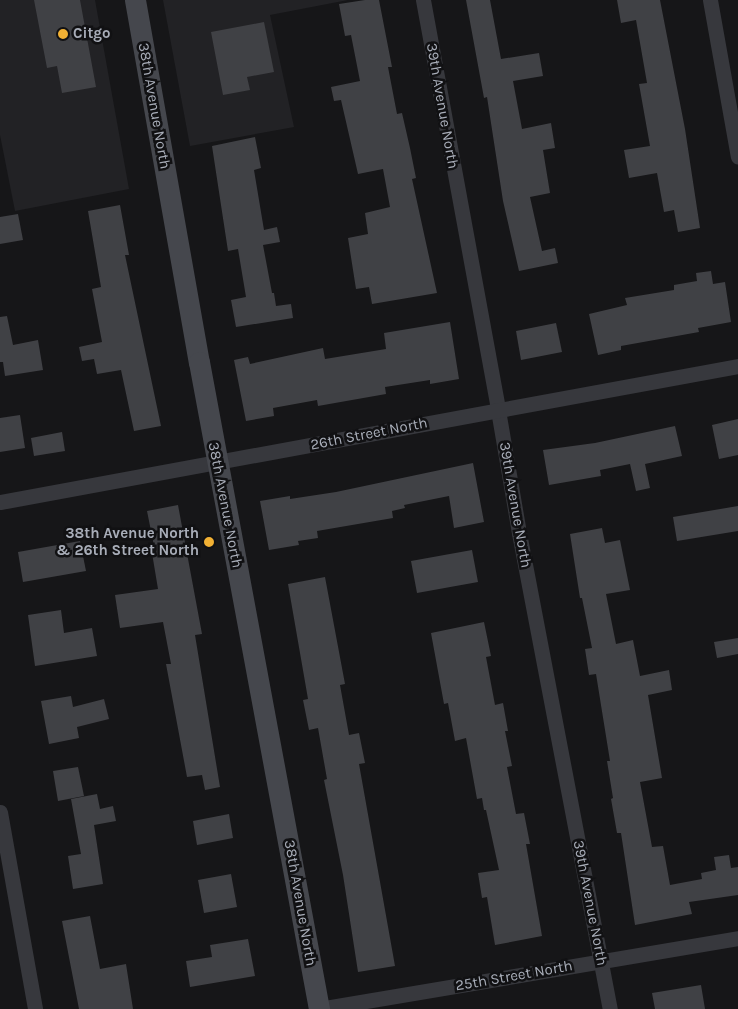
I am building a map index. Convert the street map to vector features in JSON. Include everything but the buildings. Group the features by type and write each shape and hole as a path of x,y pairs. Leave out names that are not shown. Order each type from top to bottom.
{"main road":[{"name":"38th Avenue North","path":"135,0 217,462 319,1009"}],"street":[{"name":"39th Avenue North","path":"423,0 519,534 610,1009"},
{"path":"710,0 738,157"},
{"name":"26th Street North","path":"0,502 738,366"},
{"path":"0,812 35,1009"},
{"name":"25th Street North","path":"319,1009 738,938"}],"shaded area":[{"path":"0,0 95,0 129,189 15,211 0,135"},
{"path":"163,0 348,0 270,15 294,127 190,146"}],"place":[{"name":"Citgo","path":"63,34"},
{"name":"38th Avenue North & 26th Street North","path":"209,542"}]}
